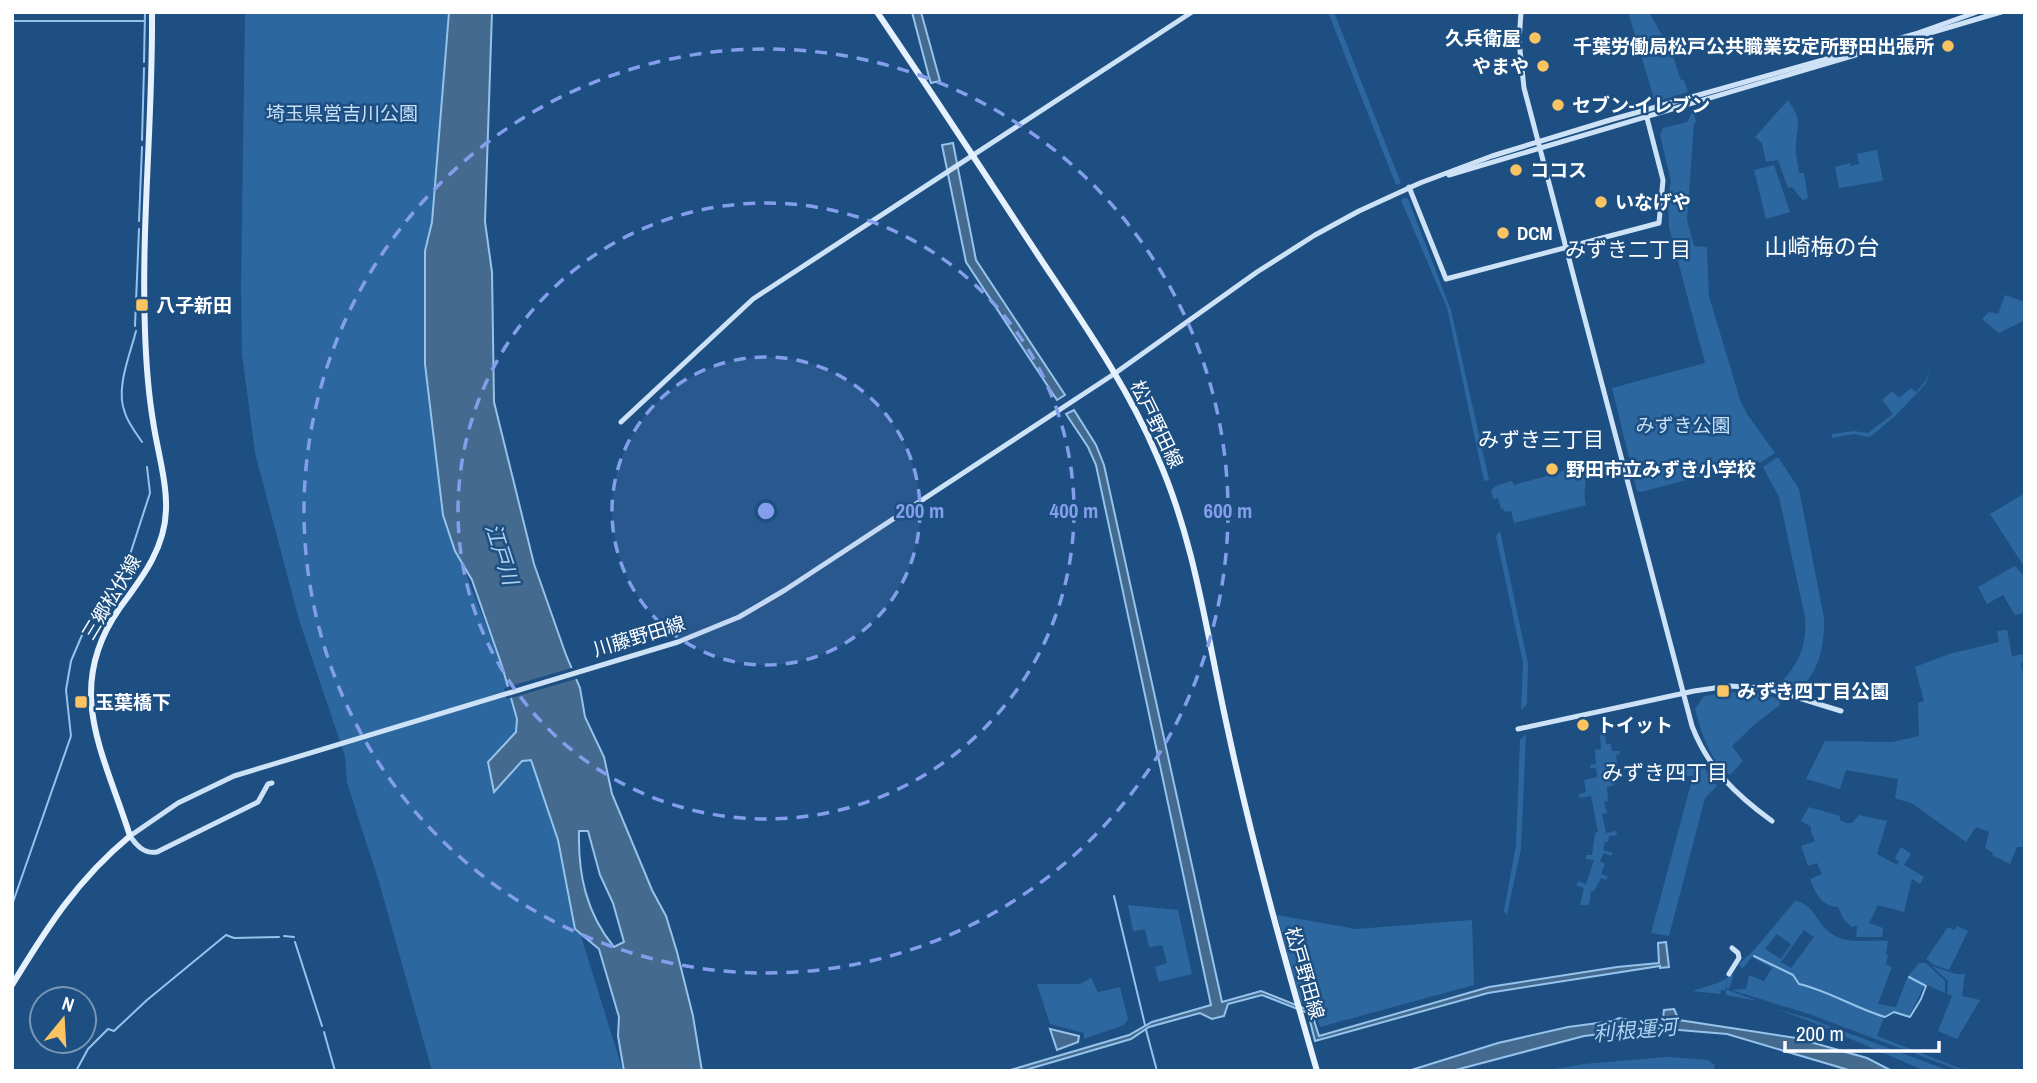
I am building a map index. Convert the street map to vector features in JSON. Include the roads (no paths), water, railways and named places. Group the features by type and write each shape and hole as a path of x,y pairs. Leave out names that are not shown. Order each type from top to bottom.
{"main road":[{"name":"三郷松伏線","path":"130,835 93,719 90,682 99,644 156,552 166,509 152,417 145,329 145,225 152,12"},
{"name":"松戸野田線","path":"877,12 1114,374 1158,456 1181,522 1269,902 1317,1071"},
{"path":"12,985 72,892 130,835"}],"street":[{"path":"621,422 753,299 1192,12"},
{"path":"1521,12 1521,71 1538,142 1698,741 1718,774 1741,798 1772,821"},
{"path":"1409,187 1538,142 1915,34 1977,12"},
{"path":"1409,187 2001,12"},
{"path":"1409,187 1446,279 1659,223 1663,180 1647,118"},
{"name":"川藤野田線","path":"130,835 200,791 251,771 704,633 752,610 1114,374 1304,241 1409,187"},
{"path":"1518,729 1684,693 1729,686 1755,687 1841,711"},
{"path":"130,835 142,849 150,853 157,852 258,802 268,784 272,783"},
{"path":"1729,974 1739,958 1738,953 1731,948"}],"water":[{"name":"江戸川","path":"449,12 492,12 485,222 492,272 494,402 534,564 580,688 585,717 604,757 612,794 652,890 666,916 693,1016 702,1071 624,1071 618,1036 619,1017 599,949 575,929 558,840 531,760 522,761 494,792 488,762 516,732 517,719 472,580 455,551 443,515 425,364 425,251 432,222","holes":["579,831 588,831 600,875 613,903 624,942 614,947 590,907 582,878"]},
{"path":"912,12 921,12 940,81 931,83"},
{"path":"953,143 976,260 1065,395 1057,400 966,262 942,145"},
{"path":"1074,410 1096,445 1104,465 1222,1002 1261,991 1311,1011 1319,1036 1489,987 1659,963 1658,943 1666,942 1669,967 1660,966 1488,993 1315,1041 1308,1013 1262,995 1228,1004 1224,1016 1212,1019 1200,1013 1149,1027 1131,1039 1022,1071 1007,1071 1129,1035 1152,1022 1211,1005 1096,465 1088,447 1066,414"},
{"name":"利根運河","path":"1674,1009 1679,1020 1796,1038 1867,1058 1892,1071 1852,1071 1727,1034 1655,1028 1584,1036 1452,1071 1408,1071 1498,1043 1619,1018 1638,1022 1663,1018 1664,1010"},
{"path":"1050,1029 1079,1036 1078,1042 1057,1050"}],"waterway":[{"path":"144,62 145,12"},
{"path":"12,21 144,21"},
{"path":"142,140 144,68"},
{"path":"139,221 142,147"},
{"path":"135,326 139,229"},
{"path":"136,331 124,372 122,404 126,417 142,442"},
{"path":"12,905 71,736 66,690 71,661 88,621 124,573 150,493 147,467"},
{"path":"1114,896 1145,1025"},
{"path":"76,1071 88,1049 108,1029 114,1031 226,935 234,938 279,937"},
{"path":"284,936 294,937"},
{"path":"295,942 322,1026"},
{"path":"1754,956 1793,975 1799,984 1885,1017 1894,1012 1910,1017 1921,999 1926,986 1909,977"},
{"path":"1146,1030 1157,1071"},
{"path":"324,1032 335,1071"}],"place":[{"name":"久兵衛屋","path":"1535,38"},
{"name":"千葉労働局松戸公共職業安定所野田出張所","path":"1948,46"},
{"name":"やまや","path":"1543,66"},
{"name":"セブン-イレブン","path":"1558,105"},
{"name":"ココス","path":"1516,170"},
{"name":"いなげや","path":"1601,202"},
{"name":"DCM","path":"1503,233"},
{"name":"八子新田","path":"142,305"},
{"name":"野田市立みずき小学校","path":"1552,469"},
{"name":"みずき四丁目公園","path":"1723,691"},
{"name":"玉葉橋下","path":"81,702"},
{"name":"トイット","path":"1583,725"}],"district":[{"name":"山崎梅の台","path":"1822,246"},
{"name":"みずき二丁目","path":"1628,249"},
{"name":"みずき三丁目","path":"1541,439"},
{"name":"みずき四丁目","path":"1665,772"}],"park label":[{"name":"埼玉県営吉川公園","path":"342,113"},
{"name":"みずき公園","path":"1683,425"}]}
